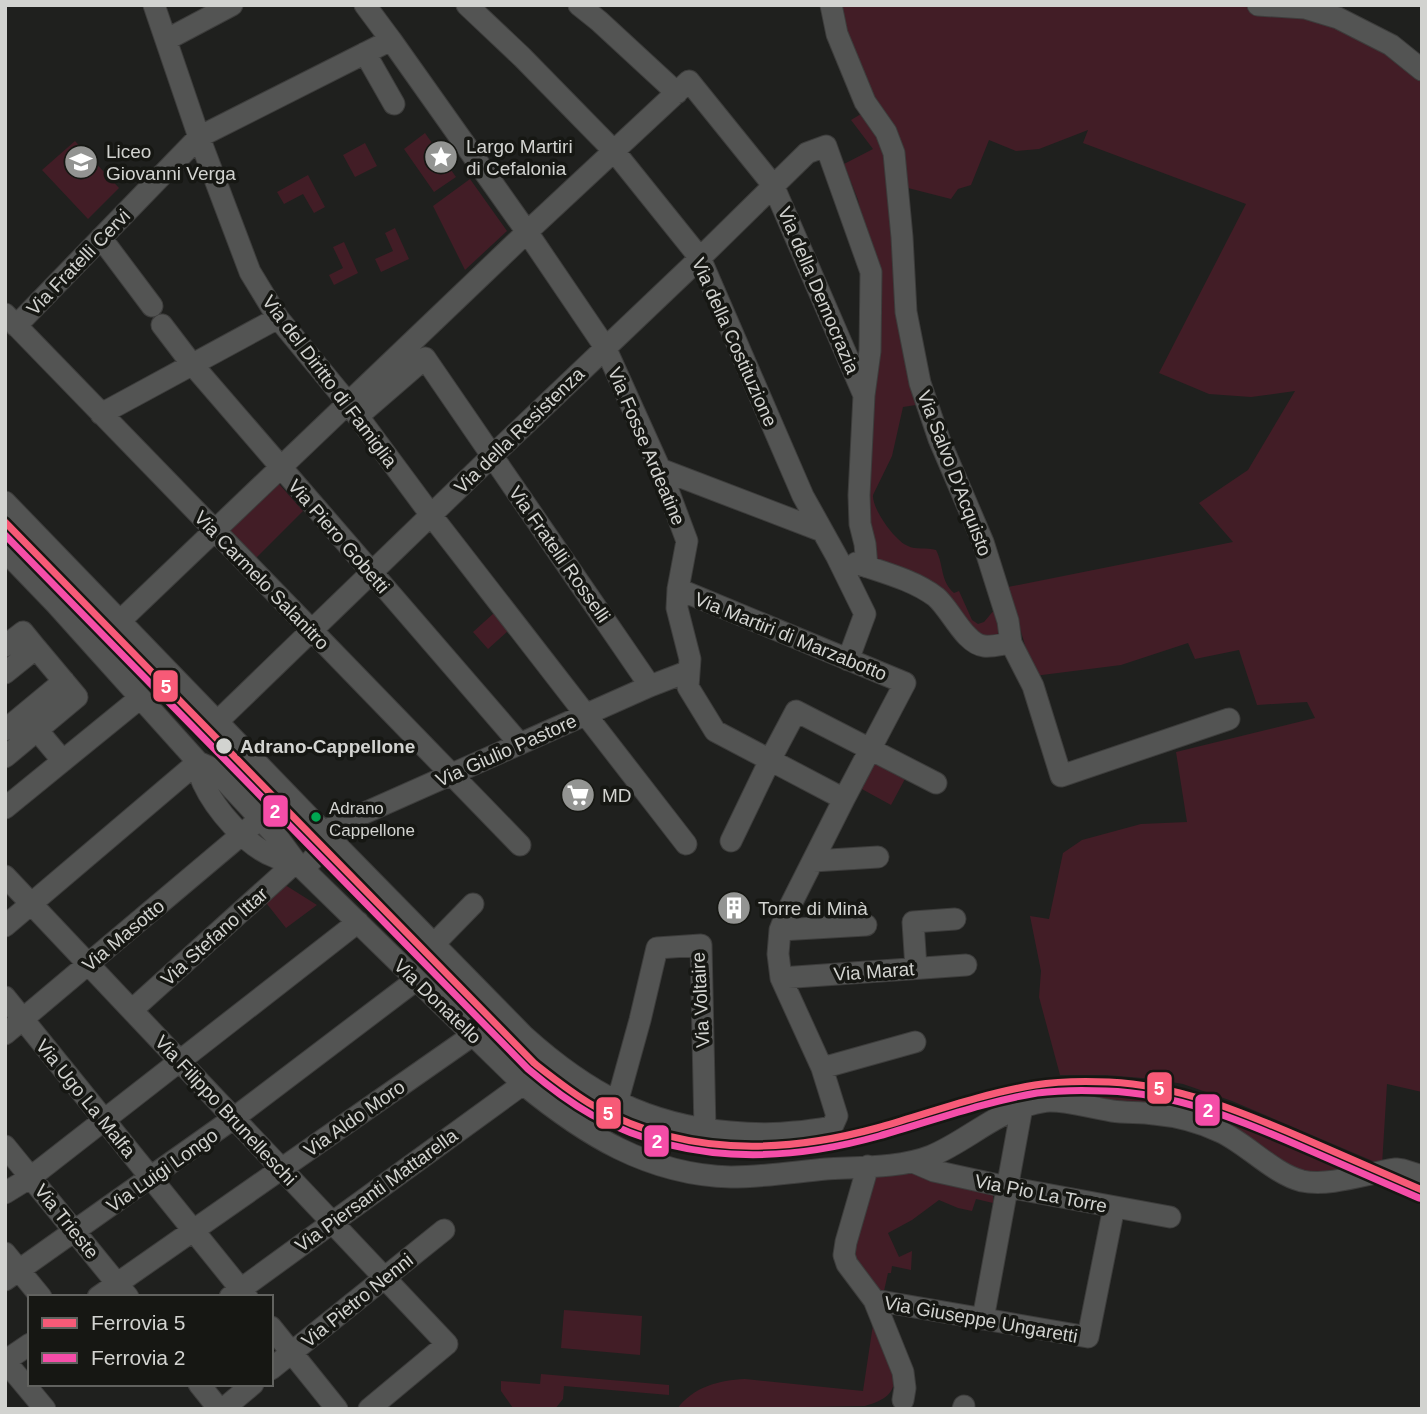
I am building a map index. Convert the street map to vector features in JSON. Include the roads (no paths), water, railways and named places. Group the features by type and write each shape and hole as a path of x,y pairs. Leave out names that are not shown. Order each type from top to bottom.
{"street":[{"name":"Via del Diritto di Famiglia","path":"154,5 199,137 250,272 278,317 353,410 686,844"},
{"path":"166,40 232,5"},
{"path":"365,5 388,35"},
{"name":"Via della Costituzione","path":"467,5 614,151 700,258 803,496 838,557 865,614 848,660"},
{"name":"Via della Democrazia","path":"579,5 683,87 774,185 864,395"},
{"name":"Via Salvo D'Acquisto","path":"831,5 837,34 865,102 887,132 894,153 906,312 920,383 939,439 983,542 1005,610 1011,643 1033,686 1061,776 1229,719"},
{"path":"1258,5 1305,8 1338,18 1391,45 1422,70"},
{"name":"Via Fratelli Cervi","path":"11,320 101,238 199,137 356,57 388,35"},
{"name":"Via Fosse Ardeatine","path":"388,35 532,233 605,347 660,468 687,541 677,608 690,659 688,687 715,731 844,799"},
{"path":"356,57 394,104"},
{"path":"120,621 281,468 353,410 467,289 532,233 683,87"},
{"name":"Via della Resistenza","path":"217,722 807,153 826,146 871,272 870,351 864,395"},
{"name":"Via Piero Gobetti","path":"101,238 191,363 520,744"},
{"path":"101,414 278,317"},
{"name":"Via Carmelo Salanitro","path":"11,320 520,845"},
{"name":"Via Fratelli Rosselli","path":"353,410 425,358 650,686"},
{"path":"864,395 859,495 860,524 867,567"},
{"path":"660,468 822,531"},
{"path":"5,502 524,1036 580,1080 617,1102 639,1113 682,1126 746,1134 793,1133 832,1127 837,1116 822,1068 782,978 778,954 780,930 870,750"},
{"path":"5,551 198,762 202,781 211,798 241,835 275,858 300,866"},
{"path":"838,557 902,579 935,596 950,611 971,641 981,646 1011,643"},
{"name":"Via Martiri di Marzabotto","path":"678,589 905,683 870,750"},
{"path":"5,646 23,632 77,697 5,757"},
{"path":"5,673 36,648"},
{"name":"Via Giulio Pastore","path":"279,839 323,831 689,671"},
{"path":"5,730 64,681"},
{"path":"5,808 140,698"},
{"path":"731,841 796,711 936,783"},
{"path":"37,730 63,761"},
{"path":"5,926 198,762"},
{"name":"Via Donatello","path":"198,762 214,769 279,839 300,866 523,1084 557,1112 592,1134 623,1151 662,1166 730,1177 914,1162"},
{"name":"Via Masotto","path":"5,1034 260,819"},
{"name":"Via Stefano Ittar","path":"132,1010 300,866 323,831"},
{"path":"813,861 877,858"},
{"name":"Via Filippo Brunelleschi","path":"5,876 447,1344 370,1408"},
{"path":"434,944 473,904"},
{"path":"916,968 913,922 955,919"},
{"path":"5,1193 31,1177 358,922"},
{"path":"780,930 866,925"},
{"name":"Via Voltaire","path":"617,1102 657,948 701,945 705,1130"},
{"name":"Via Marat","path":"782,978 965,965"},
{"name":"Via Luigi Longo","path":"12,1275 234,1118 416,980"},
{"name":"Via Ugo La Malfa","path":"5,997 193,1230 239,1294"},
{"name":"Via Aldo Moro","path":"105,1295 123,1290 193,1230 473,1035"},
{"path":"822,1068 915,1042"},
{"name":"Via Piersanti Mattarella","path":"239,1294 523,1084"},
{"path":"914,1162 939,1152 1003,1114 1046,1101 1067,1102 1112,1111 1164,1115 1198,1123 1224,1133 1287,1175 1302,1181 1344,1180 1396,1169 1422,1176"},
{"path":"983,1319 1022,1107"},
{"name":"Via Trieste","path":"5,1146 123,1290"},
{"name":"Via Pio La Torre","path":"914,1162 934,1171 1007,1188 1171,1217"},
{"path":"867,1166 844,1255 874,1300 903,1372 906,1406"},
{"name":"Via Giuseppe Ungaretti","path":"874,1300 1088,1337 1114,1207"},
{"name":"Via Pietro Nenni","path":"273,1367 444,1230"},
{"path":"5,1253 12,1275 38,1295"},
{"path":"273,1329 337,1409"},
{"path":"28,1345 5,1361 45,1409"},
{"path":"201,1386 221,1409 250,1386"}],"rail line":[{"name":"5","path":"5,522 534,1063 594,1106 662,1134 697,1142 769,1146 841,1137 1035,1085 1072,1082 1135,1084 1185,1094 1233,1110 1422,1190"},
{"name":"2","path":"5,535 528,1069 592,1115 662,1143 734,1154 770,1154 843,1145 1037,1093 1080,1090 1132,1093 1182,1102 1231,1118 1419,1198"}],"place":[{"name":"Largo Martiri di Cefalonia","path":"441,157"},
{"name":"Liceo Giovanni Verga","path":"81,162"},
{"name":"Adrano-Cappellone","path":"224,746"},
{"name":"MD","path":"578,795"},
{"name":"Adrano Cappellone","path":"316,817"},
{"name":"Torre di Minà","path":"734,908"}]}
